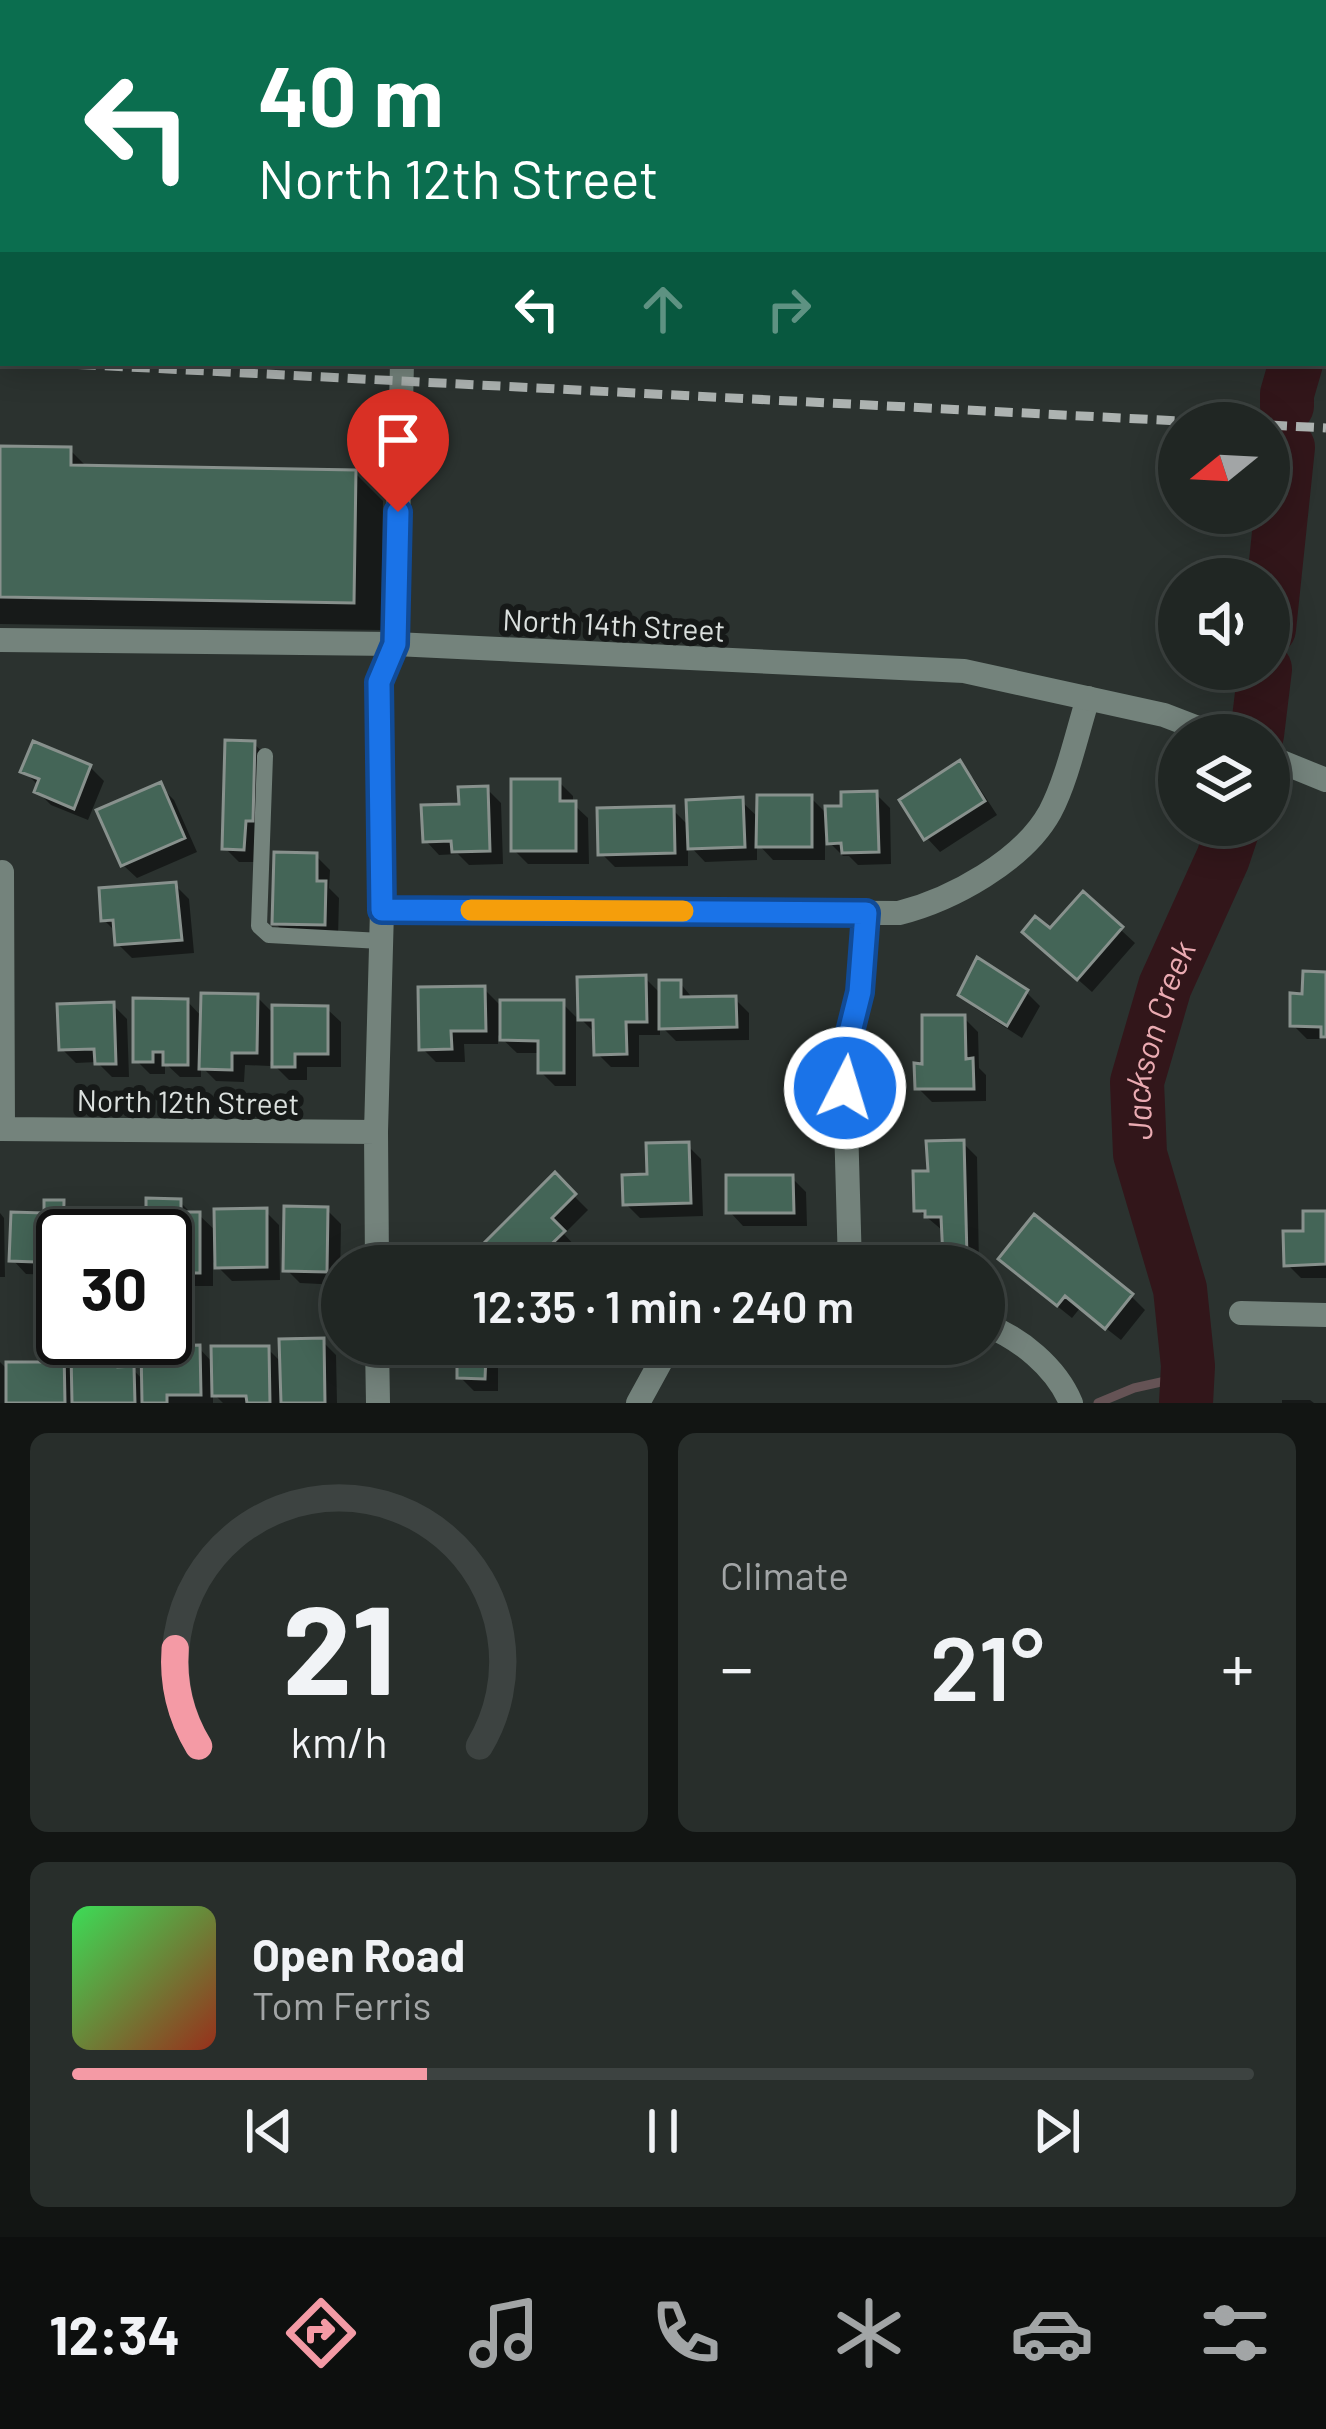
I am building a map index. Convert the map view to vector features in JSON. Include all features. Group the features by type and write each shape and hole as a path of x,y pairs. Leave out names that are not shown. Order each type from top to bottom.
{"street":[{"path":"377,1245 382,910 379,682 395,644 402,366"},
{"name":"North 14th Street","path":"0,640 395,644 964,671 1160,714"},
{"path":"382,910 899,913 929,905 992,872 1049,814 1088,698"},
{"path":"1290,765 1326,780"},
{"path":"2,872 2,1129"},
{"path":"849,1245 845,1088 866,913"},
{"name":"North 12th Street","path":"2,1129 376,1132"},
{"path":"1241,1313 1326,1315"},
{"path":"1005,1334 1045,1364 1071,1403"},
{"path":"377,1365 378,1403"},
{"path":"638,1403 659,1365"}],"lane":[{"path":"265,756 259,926 269,934 381,940"}],"building":[{"path":"0,446 71,447 71,465 356,470 354,603 0,597"},
{"path":"225,740 255,741 253,821 246,821 244,850 222,849"},
{"path":"33,741 91,765 74,809 34,792 39,779 20,772"},
{"path":"960,760 985,801 924,840 899,800"},
{"path":"511,779 560,779 560,801 576,801 576,851 511,851"},
{"path":"161,782 185,838 121,866 96,810"},
{"path":"488,786 490,851 452,852 451,841 423,842 421,805 459,804 458,787"},
{"path":"877,791 879,852 842,853 841,843 827,844 825,806 841,806 841,792"},
{"path":"757,795 812,795 812,847 756,847"},
{"path":"743,797 745,847 688,849 686,800"},
{"path":"674,806 675,853 598,855 597,808"},
{"path":"274,852 317,853 317,881 326,881 325,925 272,924"},
{"path":"176,882 182,940 115,945 113,920 101,921 99,888"},
{"path":"1083,891 1123,927 1077,980 1022,932 1035,916 1050,928"},
{"path":"977,957 1028,990 1007,1026 958,995"},
{"path":"1303,971 1326,972 1326,1037 1321,1037 1321,1027 1290,1026 1290,993 1302,994"},
{"path":"646,975 647,1022 626,1022 627,1054 594,1055 593,1020 578,1020 577,977"},
{"path":"659,980 681,980 681,997 736,996 737,1027 659,1029"},
{"path":"485,986 486,1031 451,1031 452,1049 419,1050 418,987"},
{"path":"201,993 258,994 257,1053 232,1053 232,1070 199,1069"},
{"path":"133,998 188,999 188,1065 163,1065 163,1052 153,1052 153,1062 133,1062"},
{"path":"500,1000 564,1000 564,1073 538,1073 538,1041 500,1040"},
{"path":"114,1002 116,1064 95,1064 94,1049 59,1050 57,1004"},
{"path":"272,1005 328,1006 328,1054 295,1054 295,1067 272,1067"},
{"path":"922,1015 965,1015 966,1059 973,1058 974,1089 915,1089 914,1063 922,1064"},
{"path":"964,1140 967,1245 942,1245 941,1217 914,1211 913,1171 928,1171 926,1141"},
{"path":"689,1142 691,1203 623,1205 622,1175 647,1174 646,1143"},
{"path":"555,1172 576,1194 552,1218 565,1231 551,1245 484,1243"},
{"path":"726,1175 793,1175 794,1213 726,1213"},
{"path":"146,1198 181,1199 181,1209 146,1209"},
{"path":"44,1200 64,1200 64,1209 44,1209"},
{"path":"284,1206 328,1207 321,1272 283,1271"},
{"path":"267,1208 267,1267 215,1268 214,1209"},
{"path":"1303,1211 1326,1211 1326,1264 1284,1266 1283,1231 1303,1231"},
{"path":"11,1212 36,1213 36,1262 9,1261"},
{"path":"192,1212 200,1212 200,1273 192,1273"},
{"path":"1034,1214 1133,1294 1105,1329 1065,1296 1057,1306 1005,1265 1005,1250"},
{"path":"321,1338 325,1403 281,1403 279,1339"},
{"path":"192,1345 200,1345 201,1395 167,1395 167,1403 142,1403 141,1365 192,1365"},
{"path":"211,1346 269,1346 270,1403 247,1403 246,1396 212,1396"},
{"path":"6,1362 64,1365 65,1403 6,1403"},
{"path":"71,1365 134,1366 135,1403 72,1403"},
{"path":"457,1365 486,1365 485,1379 457,1378"}],"waterway":[{"name":"Jackson Creek","path":"1287,402 1295,366"},
{"name":"Jackson Creek","path":"1276,558 1279,534"},
{"name":"Jackson Creek","path":"1260,714 1262,690"},
{"name":"Jackson Creek","path":"1186,1403 1188,1366 1180,1289 1140,1154 1137,1082 1165,986 1227,846"},
{"path":"1098,1403 1134,1388 1188,1376"}],"railway":[{"path":"109,366 1158,420"},
{"path":"1290,426 1326,428"}],"slow traffic":[{"path":"471,910 683,911"}],"route":[{"path":"398,512 395,644 379,682 382,910 866,913 845,1088"}]}
